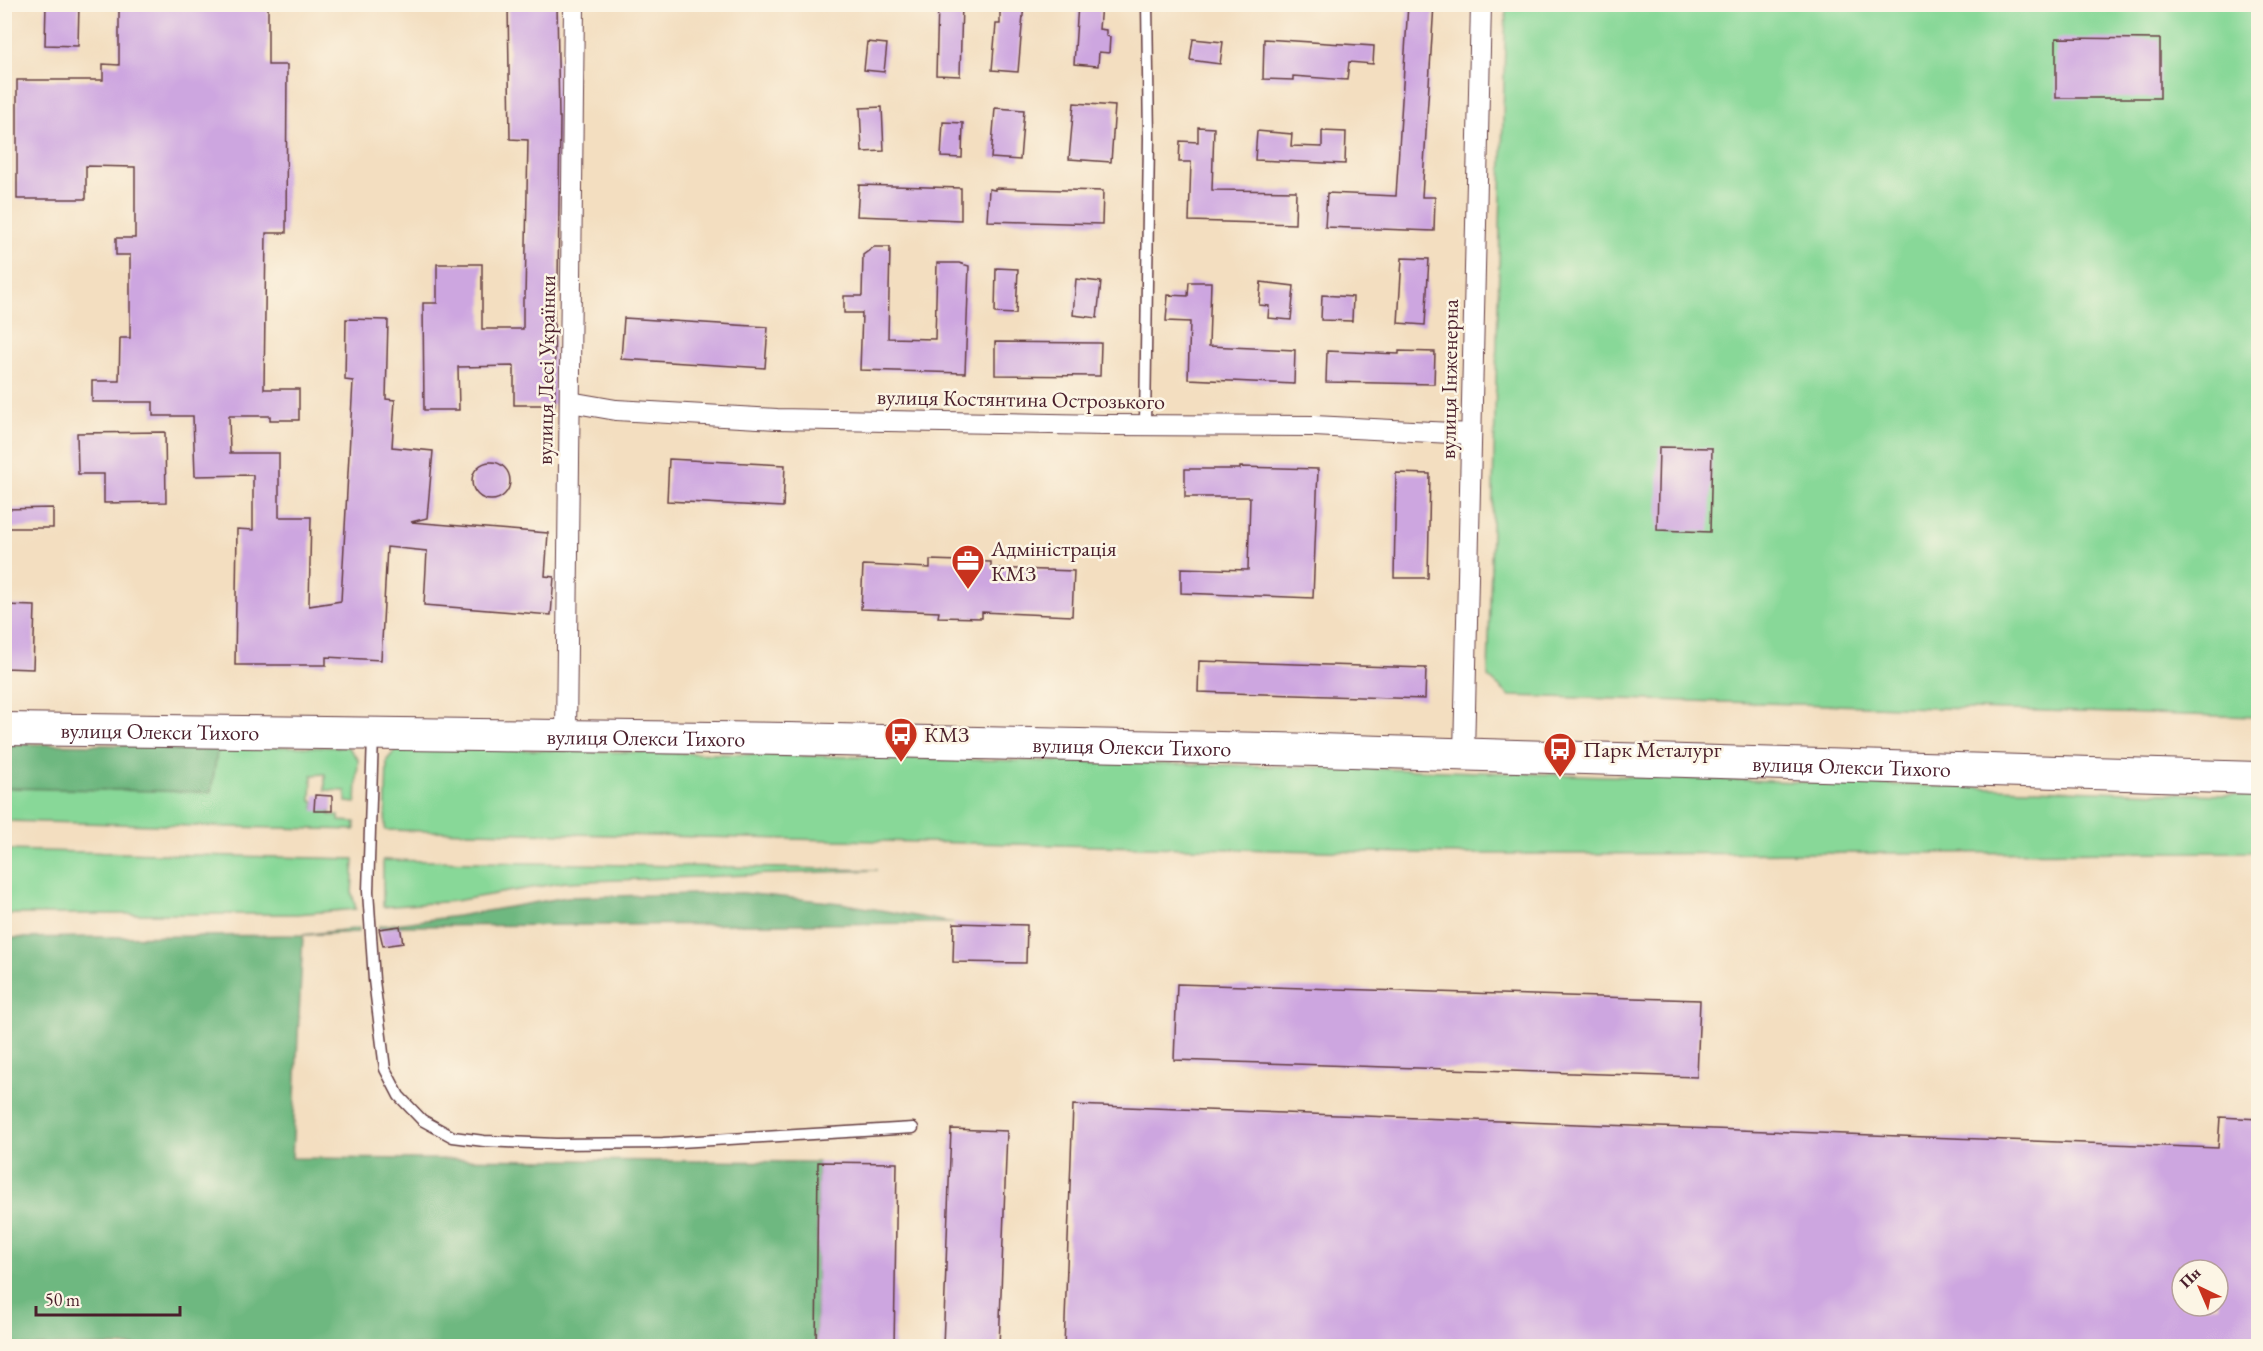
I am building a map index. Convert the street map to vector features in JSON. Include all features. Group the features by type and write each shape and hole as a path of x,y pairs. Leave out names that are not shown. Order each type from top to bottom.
{"main road":[{"name":"вулиця Олекси Тихого","path":"4,729 787,739 1464,754 2259,778"}],"street":[{"name":"вулиця Лесі Українки","path":"566,736 574,4"},
{"name":"вулиця Інженерна","path":"1464,754 1481,4"},
{"name":"вулиця Костянтина Острозького","path":"570,402 616,410 777,419 1314,426 1472,434"}],"lane":[{"path":"1145,425 1149,140 1147,4"},
{"path":"373,733 368,891 385,1069 399,1096 422,1120 453,1137 484,1141 556,1144 663,1143 913,1128"}],"green space":[{"path":"1506,5 2258,5 2258,717 1510,696 1488,677"},
{"path":"5,744 11,744 7,788 218,746 348,747 358,759 356,803 346,802 346,791 325,790 325,774 312,775 311,801 314,802 314,810 330,811 330,815 339,815 339,821 355,822 355,830 5,821"},
{"path":"11,744 218,746 211,792 6,788"},
{"path":"398,747 1314,767 2258,796 2258,852 1459,854 385,830 387,760"},
{"path":"5,850 354,859 352,893 356,909 297,914 5,914"},
{"path":"383,860 877,870 565,882 455,901 383,907"},
{"path":"743,893 840,903 954,923 400,926 379,929 379,926 458,916 567,897"},
{"path":"359,928 359,932 303,935"},
{"path":"303,935 292,1158 818,1162 816,1346 5,1346 4,938"}],"building":[{"path":"46,4 79,4 78,46 45,45"},
{"path":"119,4 268,4 268,65 287,65 286,233 266,233 264,389 299,389 299,420 270,420 270,416 229,416 230,453 279,453 279,517 311,517 309,606 341,601 353,381 345,380 346,319 388,320 386,399 395,400 392,447 433,451 427,518 411,522 548,533 545,576 554,577 551,615 424,605 427,551 387,547 381,660 326,657 326,665 235,665 237,529 253,530 253,475 195,476 193,416 153,416 153,402 92,402 92,381 119,381 120,338 130,338 130,255 116,255 116,238 135,238 135,167 86,166 86,199 17,199 17,80 103,80 103,64 119,65"},
{"path":"508,4 557,4 560,117 558,286 554,286 555,405 514,405 514,366 458,367 459,410 424,410 423,303 437,303 437,264 482,264 482,329 523,329 528,140 510,139"},
{"path":"938,4 962,4 960,76 936,75"},
{"path":"1000,4 1024,4 1018,72 992,70 996,24 1000,24"},
{"path":"1078,4 1101,4 1099,29 1106,30 1106,36 1110,37 1109,53 1099,52 1098,66 1074,64"},
{"path":"1408,4 1434,4 1422,197 1435,197 1434,231 1325,227 1327,193 1396,196"},
{"path":"2056,38 2160,39 2160,98 2056,98"},
{"path":"1193,39 1223,42 1220,64 1190,60"},
{"path":"1264,39 1374,46 1373,64 1349,62 1347,80 1293,76 1293,80 1263,79"},
{"path":"867,42 887,44 884,72 864,70"},
{"path":"1074,103 1115,106 1111,162 1069,159"},
{"path":"882,107 884,151 862,152 860,108"},
{"path":"995,108 1024,110 1020,160 991,158"},
{"path":"943,122 963,123 962,158 941,157"},
{"path":"1198,127 1214,128 1212,190 1296,191 1295,224 1189,221 1191,162 1179,162 1180,141 1198,142"},
{"path":"1257,131 1292,134 1291,146 1322,147 1322,131 1346,132 1345,164 1255,160"},
{"path":"859,185 961,188 961,220 857,216"},
{"path":"995,188 1103,191 1102,224 987,221 989,189 995,190"},
{"path":"874,247 890,247 888,338 935,339 937,263 959,263 969,266 965,373 860,370 862,313 844,313 844,296 862,296 863,255"},
{"path":"1402,258 1429,259 1425,325 1398,323"},
{"path":"996,268 1018,269 1016,314 995,313"},
{"path":"1076,279 1101,282 1097,318 1073,315"},
{"path":"1189,282 1211,282 1209,346 1295,350 1294,384 1188,379 1190,322 1166,321 1168,295 1188,296"},
{"path":"1261,282 1294,286 1291,320 1268,318 1269,306 1259,305"},
{"path":"1322,295 1353,297 1352,321 1321,320"},
{"path":"624,318 768,327 765,368 621,359"},
{"path":"995,342 1101,343 1100,376 995,375"},
{"path":"1327,351 1399,354 1399,351 1435,352 1434,384 1326,382"},
{"path":"165,432 166,502 104,503 104,474 78,474 77,433"},
{"path":"1659,447 1712,448 1710,532 1657,530"},
{"path":"669,459 785,465 783,507 667,501"},
{"path":"491,462 505,467 510,481 505,495 491,500 477,495 472,481 477,467"},
{"path":"1240,467 1318,469 1313,598 1181,593 1181,568 1248,570 1250,497 1185,497 1185,469 1240,469"},
{"path":"1396,473 1430,474 1428,578 1394,578"},
{"path":"53,508 53,528 4,528 4,509"},
{"name":"Адміністрація КМЗ","path":"930,560 991,562 991,568 1074,571 1072,616 982,612 982,618 938,617 939,612 861,609 863,565 930,568"},
{"path":"4,605 35,606 33,669 4,668"},
{"path":"1199,661 1426,668 1425,699 1198,692"},
{"path":"315,795 332,796 332,811 314,811"},
{"path":"954,923 1027,925 1026,963 953,962"},
{"path":"400,926 403,943 383,946 379,929"},
{"path":"1177,984 1700,1000 1697,1077 1174,1060"},
{"path":"1073,1105 2218,1148 2220,1117 2259,1119 2259,1347 1064,1347"},
{"path":"951,1129 1007,1131 999,1347 943,1347"},
{"path":"818,1162 897,1163 894,1347 816,1347"}],"place":[{"name":"Адміністрація КМЗ","path":"968,590"},
{"name":"КМЗ","path":"901,763"},
{"name":"Парк Металург","path":"1560,778"}]}
